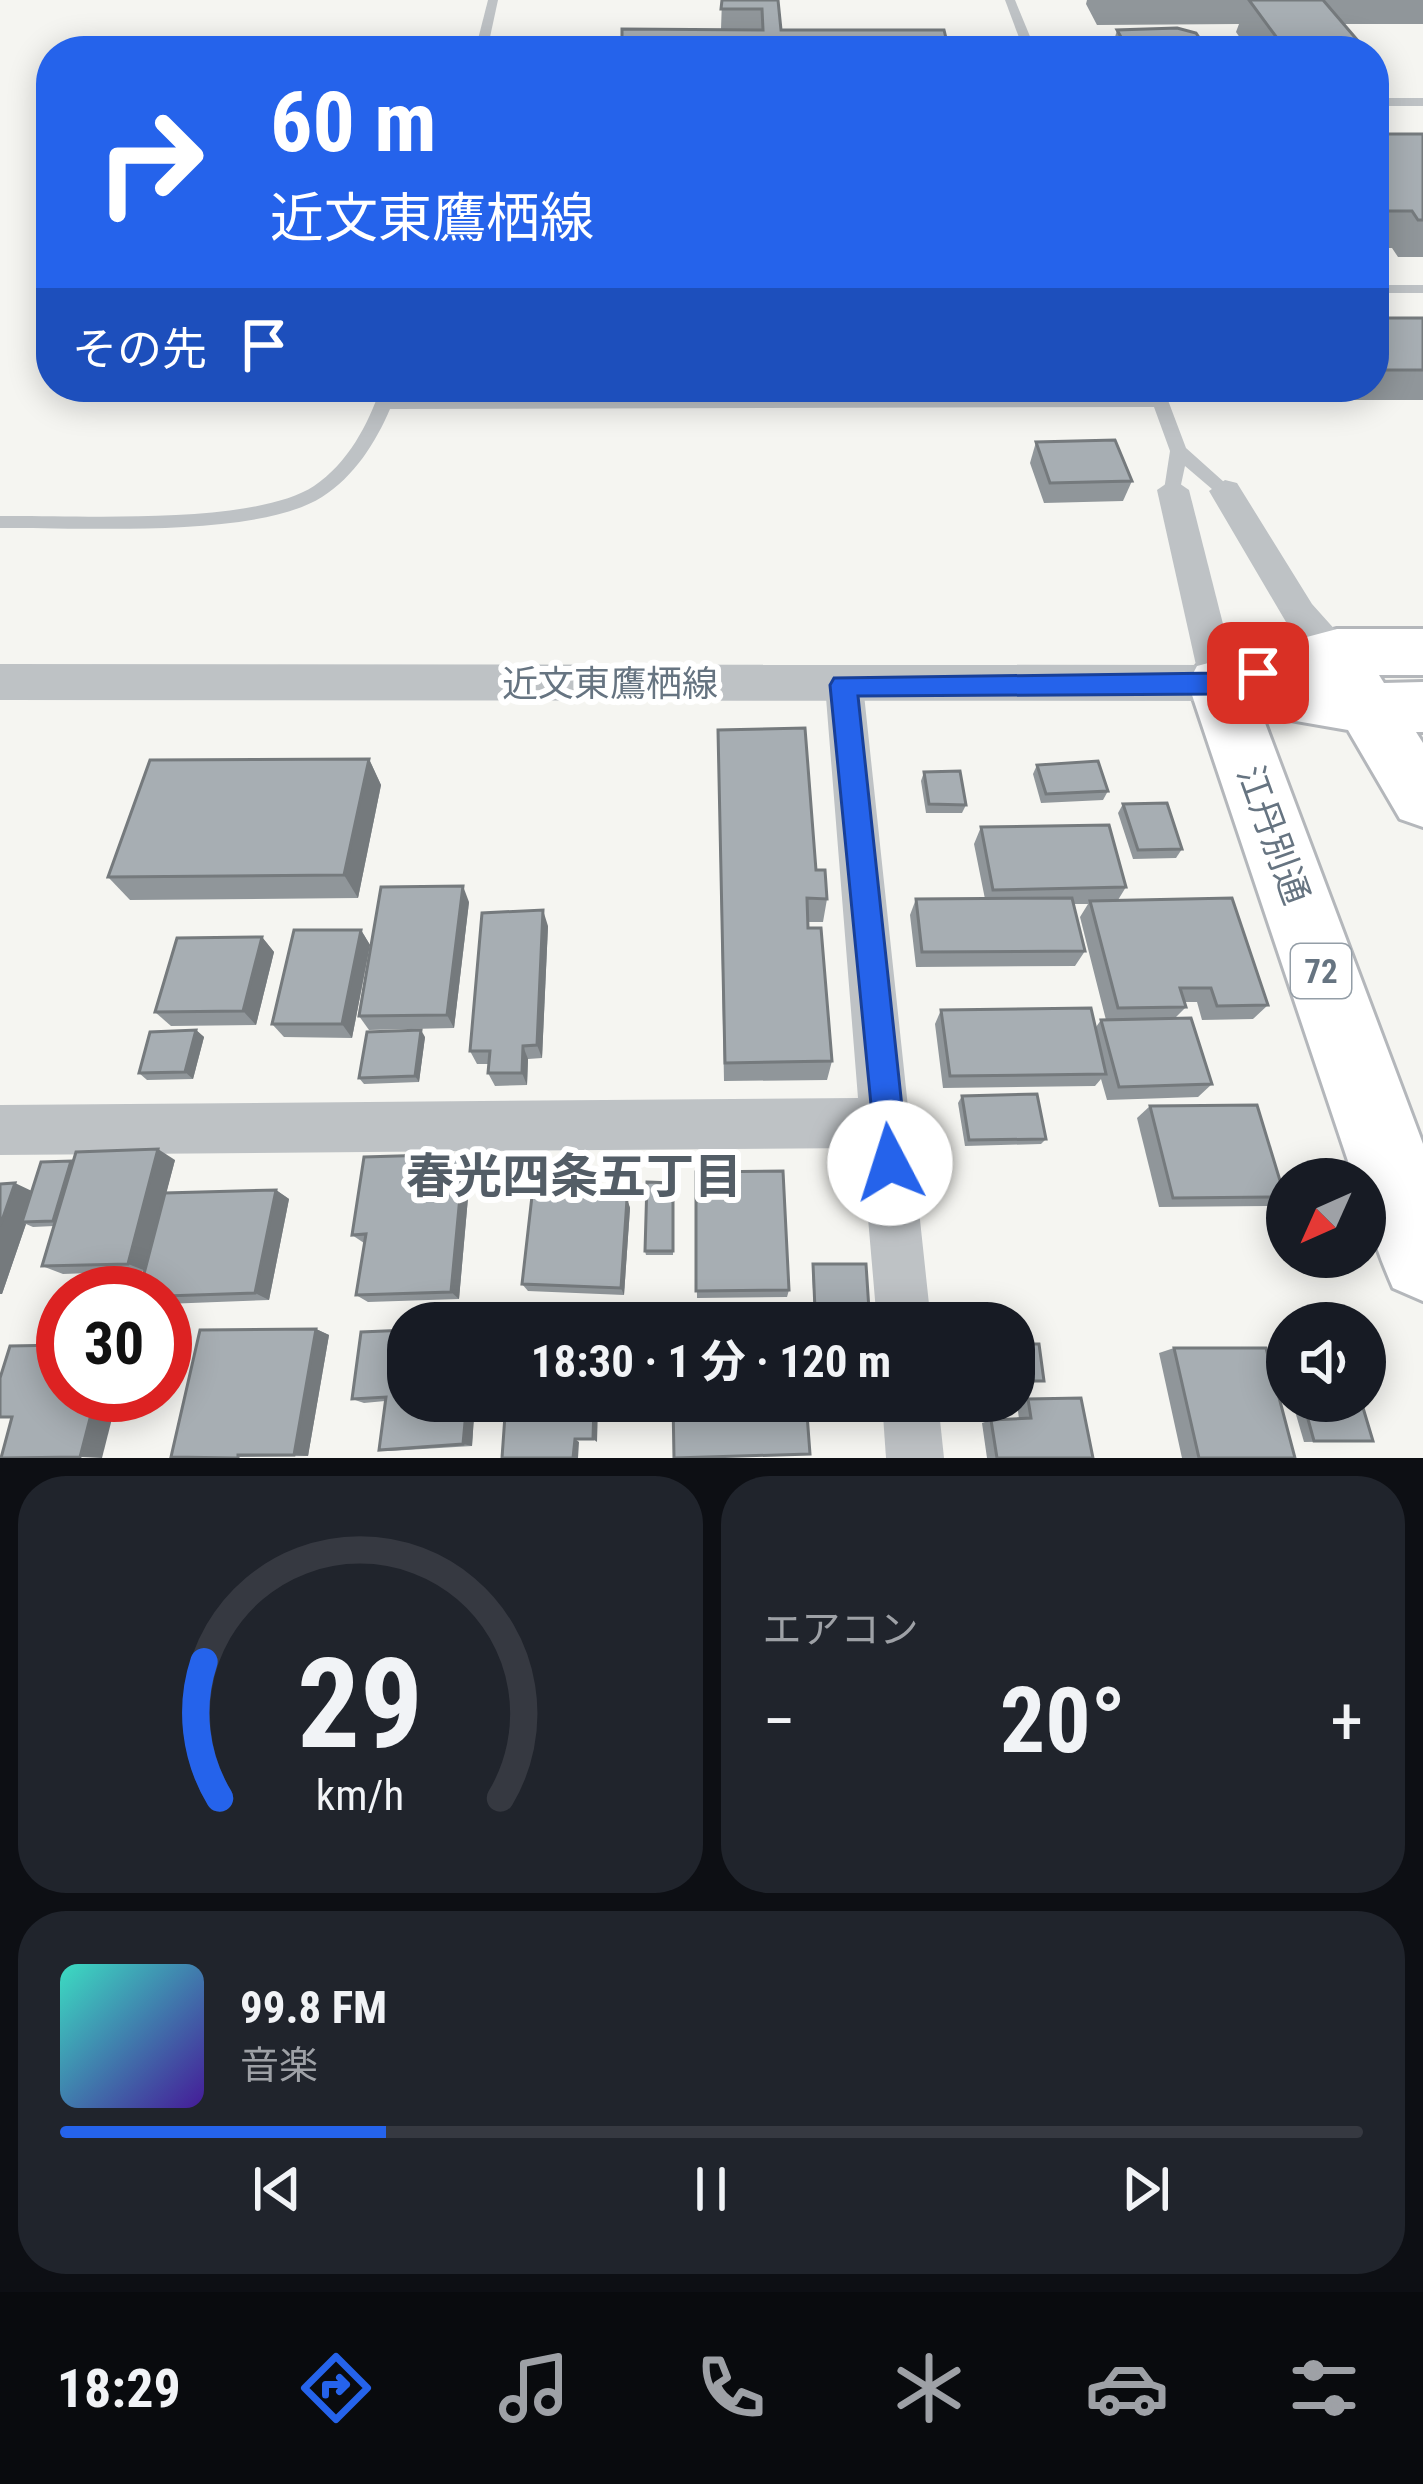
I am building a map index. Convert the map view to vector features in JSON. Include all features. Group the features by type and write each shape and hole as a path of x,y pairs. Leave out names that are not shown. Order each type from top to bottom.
{"main road":[{"name":"近文東鷹栖線","path":"1220,683 1374,689 1423,652"},
{"name":"江丹別通","path":"1220,683 1423,1258"},
{"path":"1374,689 1423,799"}],"street":[{"path":"1173,490 1220,683"},
{"path":"1225,491 1299,613 1374,689"},
{"name":"近文東鷹栖線","path":"0,682 1220,683"},
{"path":"844,685 902,1302"},
{"path":"0,1130 887,1124"},
{"path":"912,1422 915,1458"}],"lane":[{"path":"485,36 493,0"},
{"path":"1010,0 1024,36"},
{"path":"1389,102 1423,102"},
{"path":"1389,289 1423,289"},
{"path":"0,522 238,515 303,500 341,472 383,402"},
{"path":"1161,402 1179,452 1173,490"},
{"path":"1179,452 1225,491"}],"building":[{"path":"722,0 778,0 781,30 944,30 946,36 622,36 622,29 763,30 762,9 721,9"},
{"path":"1249,0 1323,0 1354,36 1276,36"},
{"path":"1177,28 1198,36 1120,36 1117,30"},
{"path":"1389,134 1423,134 1423,220 1412,211 1389,211"},
{"path":"1389,318 1423,318 1423,370 1389,370"},
{"path":"1115,440 1132,481 1050,483 1036,442"},
{"path":"805,728 816,870 825,870 827,899 807,898 808,928 821,928 832,1061 725,1063 718,730"},
{"path":"369,759 344,875 108,877 150,760"},
{"path":"1098,761 1108,791 1046,794 1037,765"},
{"path":"960,771 966,805 929,804 924,772"},
{"path":"1167,803 1182,849 1138,850 1123,804"},
{"path":"1109,825 1126,887 993,890 981,827"},
{"path":"463,886 447,1015 359,1016 381,887"},
{"path":"1072,898 1085,951 922,952 916,899"},
{"path":"1232,898 1268,1005 1217,1006 1211,988 1180,988 1186,1007 1118,1008 1090,901"},
{"path":"543,910 537,1045 523,1046 522,1073 488,1073 490,1051 470,1051 482,913"},
{"path":"294,930 361,930 342,1024 272,1024"},
{"path":"262,937 243,1011 155,1012 177,938"},
{"path":"1091,1008 1106,1074 950,1076 941,1010"},
{"path":"1191,1018 1212,1084 1119,1087 1101,1020"},
{"path":"196,1030 185,1072 139,1073 150,1032"},
{"path":"421,1030 415,1076 359,1078 367,1032"},
{"path":"1037,1094 1046,1139 969,1140 962,1096"},
{"path":"1257,1105 1273,1158 1266,1158 1266,1197 1173,1198 1150,1106"},
{"path":"158,1149 128,1264 42,1266 76,1152"},
{"path":"464,1154 451,1292 356,1295 366,1234 352,1235 364,1157"},
{"path":"71,1161 53,1221 22,1222 41,1162"},
{"path":"783,1171 789,1290 696,1291 696,1172"},
{"path":"647,1182 673,1183 673,1251 645,1251"},
{"path":"15,1183 0,1226 0,1184"},
{"path":"276,1190 255,1293 192,1295 192,1266 146,1266 165,1193"},
{"path":"532,1196 627,1199 621,1288 522,1284"},
{"path":"813,1264 866,1264 868,1302 815,1302"},
{"path":"316,1329 294,1455 171,1457 179,1422 192,1422 192,1365 200,1330"},
{"path":"387,1331 387,1422 465,1422 463,1444 379,1450 386,1397 352,1399 361,1332"},
{"path":"1035,1344 1039,1344 1044,1381 1035,1381"},
{"path":"10,1346 36,1346 36,1422 89,1422 80,1457 1,1458 12,1417 0,1417 0,1378"},
{"path":"1174,1348 1266,1348 1266,1422 1286,1422 1295,1458 1199,1458"},
{"path":"1081,1398 1093,1458 997,1458 991,1422 1035,1422 1035,1399"},
{"path":"505,1422 594,1422 593,1439 575,1439 573,1458 502,1458"},
{"path":"673,1422 808,1422 810,1454 674,1458"},
{"path":"1309,1422 1367,1422 1373,1441 1314,1441"}],"district":[{"name":"春光四条五丁目","path":"574,1176"}],"route":[{"path":"890,1163 844,685 1154,685 1220,683 1258,673"}]}
